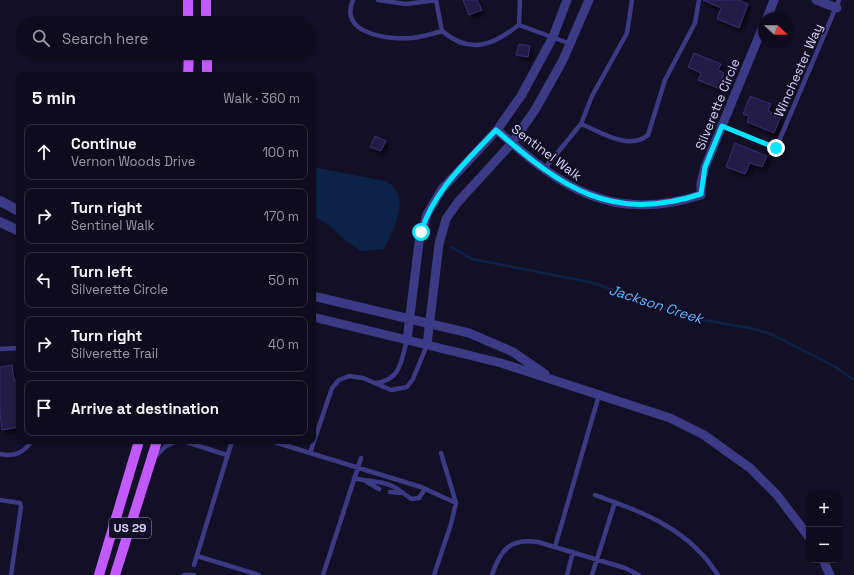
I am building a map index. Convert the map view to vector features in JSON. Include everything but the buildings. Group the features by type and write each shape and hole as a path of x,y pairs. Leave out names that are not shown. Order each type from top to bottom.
{"main road":[{"path":"188,0 188,16"},
{"path":"206,0 206,16"},
{"path":"188,72 189,60"},
{"path":"207,60 207,72"},
{"name":"US 29","path":"99,575 138,444"},
{"name":"US 29","path":"115,575 156,444"}],"street":[{"path":"407,340 419,242 427,214 442,189 496,130 521,96 553,37 567,0"},
{"path":"427,345 438,244 446,219 458,202 512,144 546,92 571,44 589,0"},
{"path":"769,12 774,0"},
{"path":"816,0 838,4"},
{"name":"Silverette Circle","path":"701,194 705,167 758,39"},
{"name":"Sentinel Walk","path":"496,130 544,169 574,189 609,202 635,205 662,204 701,194"},
{"path":"0,201 16,209"},
{"path":"0,222 16,230"},
{"path":"316,297 469,333 513,352 555,380"},
{"path":"316,318 501,363 670,418 720,446 764,481 790,510 806,533"},
{"path":"824,563 830,575"}],"lane":[{"path":"353,0 350,9 352,22 357,27 373,34 393,38 408,38 423,37 442,31"},
{"path":"378,0 406,4 436,0 442,31 457,41 478,45 494,42 519,25"},
{"path":"519,25 520,0"},
{"path":"544,169 581,124 592,96 627,33 632,0"},
{"path":"581,124 629,142 638,141 648,135 651,131 665,80 695,23 699,0"},
{"name":"Winchester Way","path":"722,126 776,148 838,4"},
{"path":"519,25 571,44"},
{"path":"376,383 386,381 394,376 400,365 407,340"},
{"path":"316,436 332,388 339,380 349,376 363,378 391,390 407,387 413,379 427,345"},
{"path":"0,349 16,348"},
{"path":"555,547 599,394"},
{"path":"0,454 10,456 24,451 30,444"},
{"path":"151,461 166,446 171,444"},
{"path":"192,444 227,455"},
{"path":"194,565 231,444"},
{"path":"280,444 368,470 425,489 456,502"},
{"path":"310,454 313,444"},
{"path":"434,575 451,524 456,502 441,453"},
{"path":"323,575 361,458"},
{"path":"354,478 367,482 378,489"},
{"path":"367,482 375,480 395,487 401,493 412,499 419,498 425,489"},
{"path":"390,492 401,493"},
{"path":"595,495 645,514 671,528 685,538 706,558 718,575"},
{"path":"0,500 15,501 20,503 21,508 11,575"},
{"path":"592,575 615,502"},
{"path":"492,575 498,557 504,550 515,543 526,540 597,559 625,568 639,575"},
{"path":"567,575 573,552"},
{"path":"197,556 259,575"},
{"path":"184,575 194,575"}],"water":[{"path":"316,168 385,181 393,187 398,194 400,203 399,213 384,249 361,251 345,240 327,224 316,218"}],"waterway":[{"name":"Jackson Creek","path":"451,247 472,259 594,283 665,309 704,320 750,328 771,334 834,366 854,380"}],"route":[{"path":"421,232 427,214 442,189 496,130 544,169 574,189 597,199 635,205 675,202 701,194 701,183 705,167 722,126 776,148"}]}
